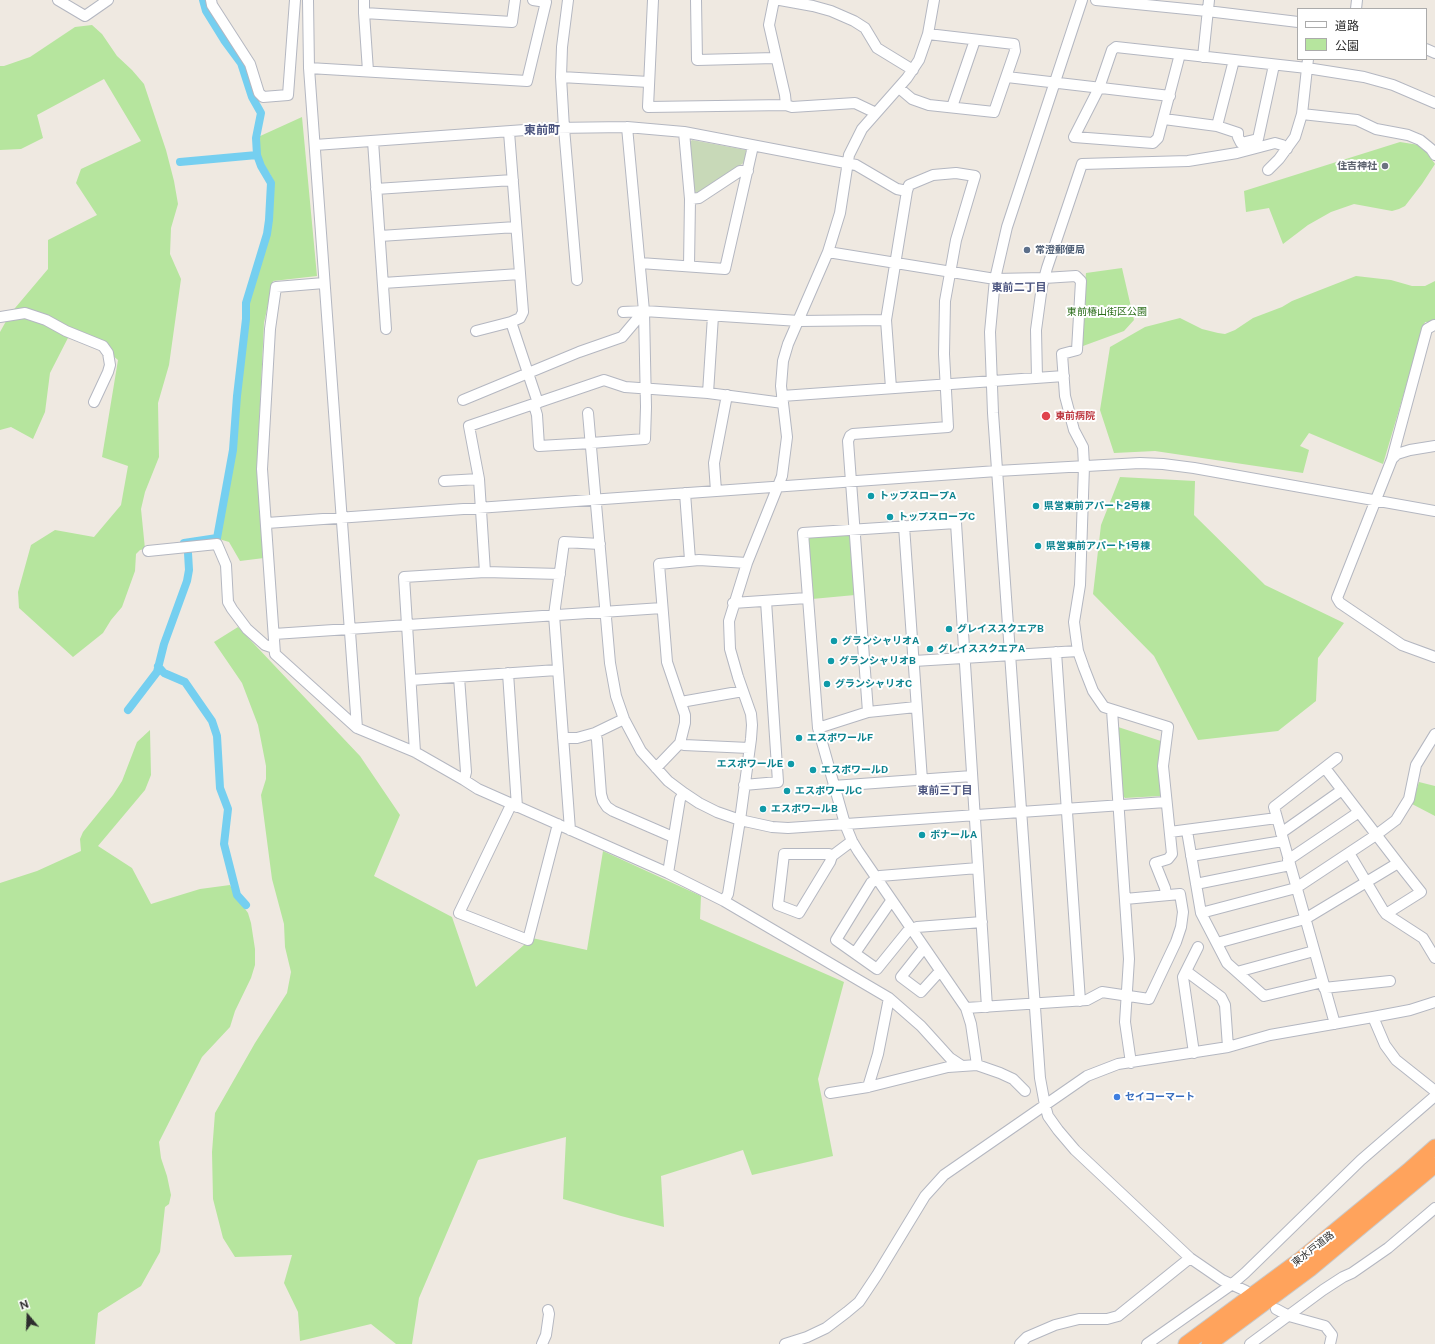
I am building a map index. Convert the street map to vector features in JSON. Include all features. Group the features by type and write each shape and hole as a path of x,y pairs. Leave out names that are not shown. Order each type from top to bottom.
{"highway":[{"name":"東水戸道路","path":"1186,1344 1301,1259 1408,1172 1435,1147"},
{"name":"東水戸道路","path":"1209,1344 1310,1269 1435,1165"}],"street":[{"path":"58,0 85,16 108,0"},
{"path":"211,0 212,4 250,64 259,92 263,97 288,95 295,0"},
{"path":"308,0 309,68 357,728"},
{"path":"364,0 368,71"},
{"path":"364,13 512,22 515,0"},
{"path":"309,68 527,81 546,2 533,0"},
{"path":"568,0 562,47 561,77 577,280"},
{"path":"653,0 648,107 786,105 792,107 855,103 876,112"},
{"path":"696,0 697,60 775,58"},
{"path":"774,0 769,25 786,105"},
{"path":"780,0 813,6 854,20 865,28 877,48 913,70"},
{"path":"724,901 728,894 740,820 749,748 752,739 752,714 730,649 729,621 747,563 779,487 782,476 787,448 782,399 783,362 788,344 828,252 840,213 849,154 862,129 913,70 924,48 934,0"},
{"path":"1082,0 1007,227 995,279 990,332 991,381 1009,655 1040,1078 1048,1116 1075,1150 1190,1258 1222,1280 1246,1291"},
{"path":"1096,0 1297,22"},
{"path":"1202,57 1208,0"},
{"path":"899,88 912,99 929,104 994,112 1015,51 1014,44 928,34"},
{"path":"952,107 975,40"},
{"path":"1180,54 1164,119 1158,138 1153,142 1074,137 1099,88 1112,50 1116,47 1180,54 1202,57 1234,60 1274,65 1308,64 1393,85 1435,103"},
{"path":"1217,126 1234,60"},
{"path":"1268,170 1295,137 1302,114 1308,64"},
{"path":"1164,119 1217,126 1238,133 1238,137 1241,142 1258,139 1274,65"},
{"path":"561,77 649,82"},
{"path":"1007,77 1055,84 1170,96"},
{"path":"1302,114 1357,120 1376,128 1408,135 1420,140 1432,149 1435,155"},
{"path":"315,145 564,128 627,127 684,132 856,165 897,189 907,191"},
{"path":"511,322 536,404 539,446 645,439 646,389 644,311 627,127"},
{"path":"476,331 511,322 520,318 522,312 509,132"},
{"path":"684,132 690,200 689,266"},
{"path":"373,141 386,330"},
{"path":"1037,378 1036,330 1044,278 1082,164 1188,161 1237,153 1275,144 1282,145 1287,148"},
{"path":"640,263 725,269 753,146"},
{"path":"690,200 699,198 740,171 748,171"},
{"path":"868,712 848,440 853,434 948,427 943,332 945,301 956,240 975,176 956,173 933,175 909,185 886,320 891,388"},
{"path":"376,189 513,180"},
{"path":"380,236 516,227"},
{"path":"828,252 995,279 1076,276 1081,281 1077,350 1062,354 1065,396 1074,430 1083,447 1084,466 1080,585 1074,622 1078,651 1093,691 1104,707 1168,727 1163,766 1172,854 1168,859 1155,863 1165,888 1166,895"},
{"path":"383,283 520,274"},
{"path":"324,283 276,286 270,329 262,469 267,523 275,654 357,728 415,752 478,789 514,806 668,872 724,901 889,998 921,1026 950,1058 962,1066"},
{"path":"463,400 580,352 622,338 644,311"},
{"path":"623,312 644,311 799,321 886,320"},
{"path":"0,317 25,313 46,320 66,331 103,346 108,353 110,365 94,402"},
{"path":"708,392 713,316"},
{"path":"1435,325 1434,324 1427,329 1392,459 1337,598 1340,603 1402,645 1435,657"},
{"path":"485,572 479,479 469,426 604,380 624,387 708,392 782,399 891,388 1064,376"},
{"path":"716,491 714,463 727,395"},
{"path":"588,412 611,674 616,696 624,719 641,751 668,781 684,793 717,812 740,820 772,827 788,828 1166,802"},
{"path":"1392,459 1397,454 1410,450 1435,446"},
{"path":"267,523 997,471 1127,464 1163,464 1232,474 1435,511"},
{"path":"444,481 479,479"},
{"path":"685,494 690,560"},
{"path":"977,1065 972,1024 966,1008 876,879 852,841 845,824 818,728 803,533 956,523 987,1007"},
{"path":"904,526 922,780"},
{"path":"570,830 554,615 564,542 600,544"},
{"path":"148,551 217,544 226,565 228,602 247,628 265,645 274,648"},
{"path":"656,768 680,743 684,732 685,723 685,715 667,662 659,564 690,560 747,563"},
{"path":"415,752 404,578 485,572 560,574"},
{"path":"734,603 807,598"},
{"path":"744,785 778,782 766,601"},
{"path":"274,634 662,608"},
{"path":"914,662 1078,651"},
{"path":"1056,652 1080,1001"},
{"path":"411,680 557,670"},
{"path":"508,673 514,806 459,913 528,940 558,824"},
{"path":"459,677 466,772 464,780"},
{"path":"681,702 743,691"},
{"path":"818,728 868,712 916,707"},
{"path":"1112,710 1126,899 1129,959 1126,1022 1131,1063"},
{"path":"563,738 577,738 595,733 624,719"},
{"path":"595,733 601,794 607,807 673,837"},
{"path":"1201,913 1296,888 1396,820 1409,799 1416,765 1435,734"},
{"path":"680,743 684,746 749,748"},
{"path":"1334,1024 1274,807 1337,758"},
{"path":"1325,768 1421,892 1386,914"},
{"path":"834,786 972,776"},
{"path":"1191,856 1282,837 1342,790"},
{"path":"668,872 680,799 684,793"},
{"path":"1196,884 1289,863 1359,812"},
{"path":"1170,832 1187,831 1277,818"},
{"path":"1187,831 1201,913 1227,963 1264,996 1323,985 1390,981"},
{"path":"832,856 829,854 784,854 778,905 799,913 830,862 832,856 852,841"},
{"path":"1349,853 1386,914 1423,938 1435,958"},
{"path":"1217,943 1305,919 1398,863"},
{"path":"978,868 880,876 871,883 836,940 877,969 907,932 917,927 982,922"},
{"path":"966,1008 1080,1001 1087,1000 1102,992 1149,999 1176,942 1181,927 1183,912 1180,894 1126,899"},
{"path":"855,953 891,901"},
{"path":"1194,1053 1183,977 1198,946"},
{"path":"924,948 901,977 921,992 940,971"},
{"path":"1237,972 1314,951"},
{"path":"1186,971 1221,996 1225,1005 1228,1047"},
{"path":"868,1087 878,1054 889,998"},
{"path":"785,1344 810,1341 859,1302 877,1275 914,1211 924,1196 940,1180 958,1165 1087,1076 1118,1064 1228,1047 1270,1035 1410,1010 1435,1002"},
{"path":"1373,1017 1385,1045 1396,1060 1435,1091"},
{"path":"830,1094 868,1087 948,1066 977,1065 1013,1079 1025,1091"},
{"path":"1146,1344 1231,1285 1245,1273 1361,1160 1435,1096"},
{"path":"1250,1344 1323,1290 1352,1273 1388,1248 1435,1208"},
{"path":"1020,1344 1027,1337 1055,1325 1078,1319 1118,1316 1190,1258"},
{"path":"1276,1309 1289,1316 1325,1326 1332,1335 1330,1344"},
{"path":"542,1344 546,1335 549,1314 548,1310"}],"green space":[{"path":"92,25 102,34 117,56 144,84 166,150 174,181 178,204 171,228 170,254 181,279 169,365 158,403 159,457 145,492 141,509 145,549 140,550 136,554 135,571 122,607 111,620 103,633 73,657 19,608 18,592 31,545 55,530 94,537 121,505 128,466 102,457 118,360 107,351 71,332 50,373 45,412 33,439 11,427 0,430 0,332 10,314 48,269 48,240 97,215 76,183 81,169 141,141 104,79 37,115 43,138 21,149 0,150 0,66 30,57 75,27"},
{"path":"302,117 317,276 273,281 264,323 257,468 264,558 240,561 229,542 219,539 235,450 239,394 249,320 250,294 270,232 272,219 274,182 263,164 259,153 258,137"},
{"path":"692,140 746,150 745,162 698,193 694,192 689,143"},
{"path":"1400,142 1419,145 1435,164 1405,206 1399,209 1392,211 1354,204 1331,212 1308,225 1283,244 1269,208 1246,212 1244,191"},
{"name":"東前椿山街区公園","path":"1122,268 1134,320 1124,331 1083,346 1080,342 1086,273"},
{"path":"1356,276 1391,280 1412,286 1425,286 1435,281 1435,322 1425,322 1383,464 1309,433 1300,446 1309,450 1303,473 1155,451 1114,453 1100,410 1110,347 1145,327 1180,318 1202,329 1225,334 1235,330 1253,318"},
{"path":"1120,477 1195,481 1194,515 1265,585 1344,623 1318,658 1316,701 1278,731 1198,740 1154,656 1093,594 1101,525"},
{"path":"848,534 851,538 855,595 812,599 808,539 811,536"},
{"path":"238,627 360,756 400,815 374,876 452,917 476,987 532,938 587,950 603,851 701,896 700,919 844,982 818,1079 833,1156 752,1175 743,1150 661,1176 664,1227 563,1199 566,1137 478,1160 419,1298 412,1344 396,1344 371,1324 300,1341 298,1312 284,1283 292,1255 235,1257 223,1238 213,1199 212,1152 215,1113 255,1043 287,993 291,972 285,947 284,924 272,879 261,795 266,779 266,766 258,725 242,683 214,642"},
{"path":"1118,727 1164,742 1163,792 1160,796 1125,798 1123,796"},
{"path":"150,730 151,775 145,790 98,846 132,868 151,904 200,889 230,885 235,895 248,913 255,949 255,965 251,978 235,1011 230,1027 202,1057 159,1142 161,1158 171,1195 169,1204 165,1207 160,1252 141,1286 98,1313 95,1344 0,1344 0,883 37,871 81,851 80,839 83,832 113,795 122,781 137,742"},
{"path":"1419,782 1435,786 1435,816 1412,804"}],"waterway":[{"path":"184,543 217,538 233,450 237,396 246,319 246,303 267,234 271,183 261,166 257,155 256,138 261,113 252,97 241,63 224,40 206,11 203,0"},
{"path":"180,162 257,155"},
{"path":"128,710 157,672 164,644 187,581 189,570 188,553"},
{"path":"158,666 164,673 185,682 212,721 217,736 220,788 228,809 224,844 237,895 246,905"}],"place":[{"name":"住吉神社","path":"1385,166"},
{"name":"常澄郵便局","path":"1027,250"},
{"name":"東前病院","path":"1046,416"},
{"name":"トップスロープA","path":"871,496"},
{"name":"県営東前アパート2号棟","path":"1036,506"},
{"name":"トップスロープC","path":"890,517"},
{"name":"県営東前アパート1号棟","path":"1038,546"},
{"name":"グレイススクエアB","path":"949,629"},
{"name":"グランシャリオA","path":"834,641"},
{"name":"グレイススクエアA","path":"930,649"},
{"name":"グランシャリオB","path":"831,661"},
{"name":"グランシャリオC","path":"827,684"},
{"name":"エスポワールF","path":"799,738"},
{"name":"エスポワールE","path":"791,764"},
{"name":"エスポワールD","path":"813,770"},
{"name":"エスポワールC","path":"787,791"},
{"name":"エスポワールB","path":"763,809"},
{"name":"ボナールA","path":"922,835"},
{"name":"セイコーマート","path":"1117,1097"}],"district":[{"name":"東前町","path":"542,130"},
{"name":"東前二丁目","path":"1019,288"},
{"name":"東前三丁目","path":"945,791"}]}
